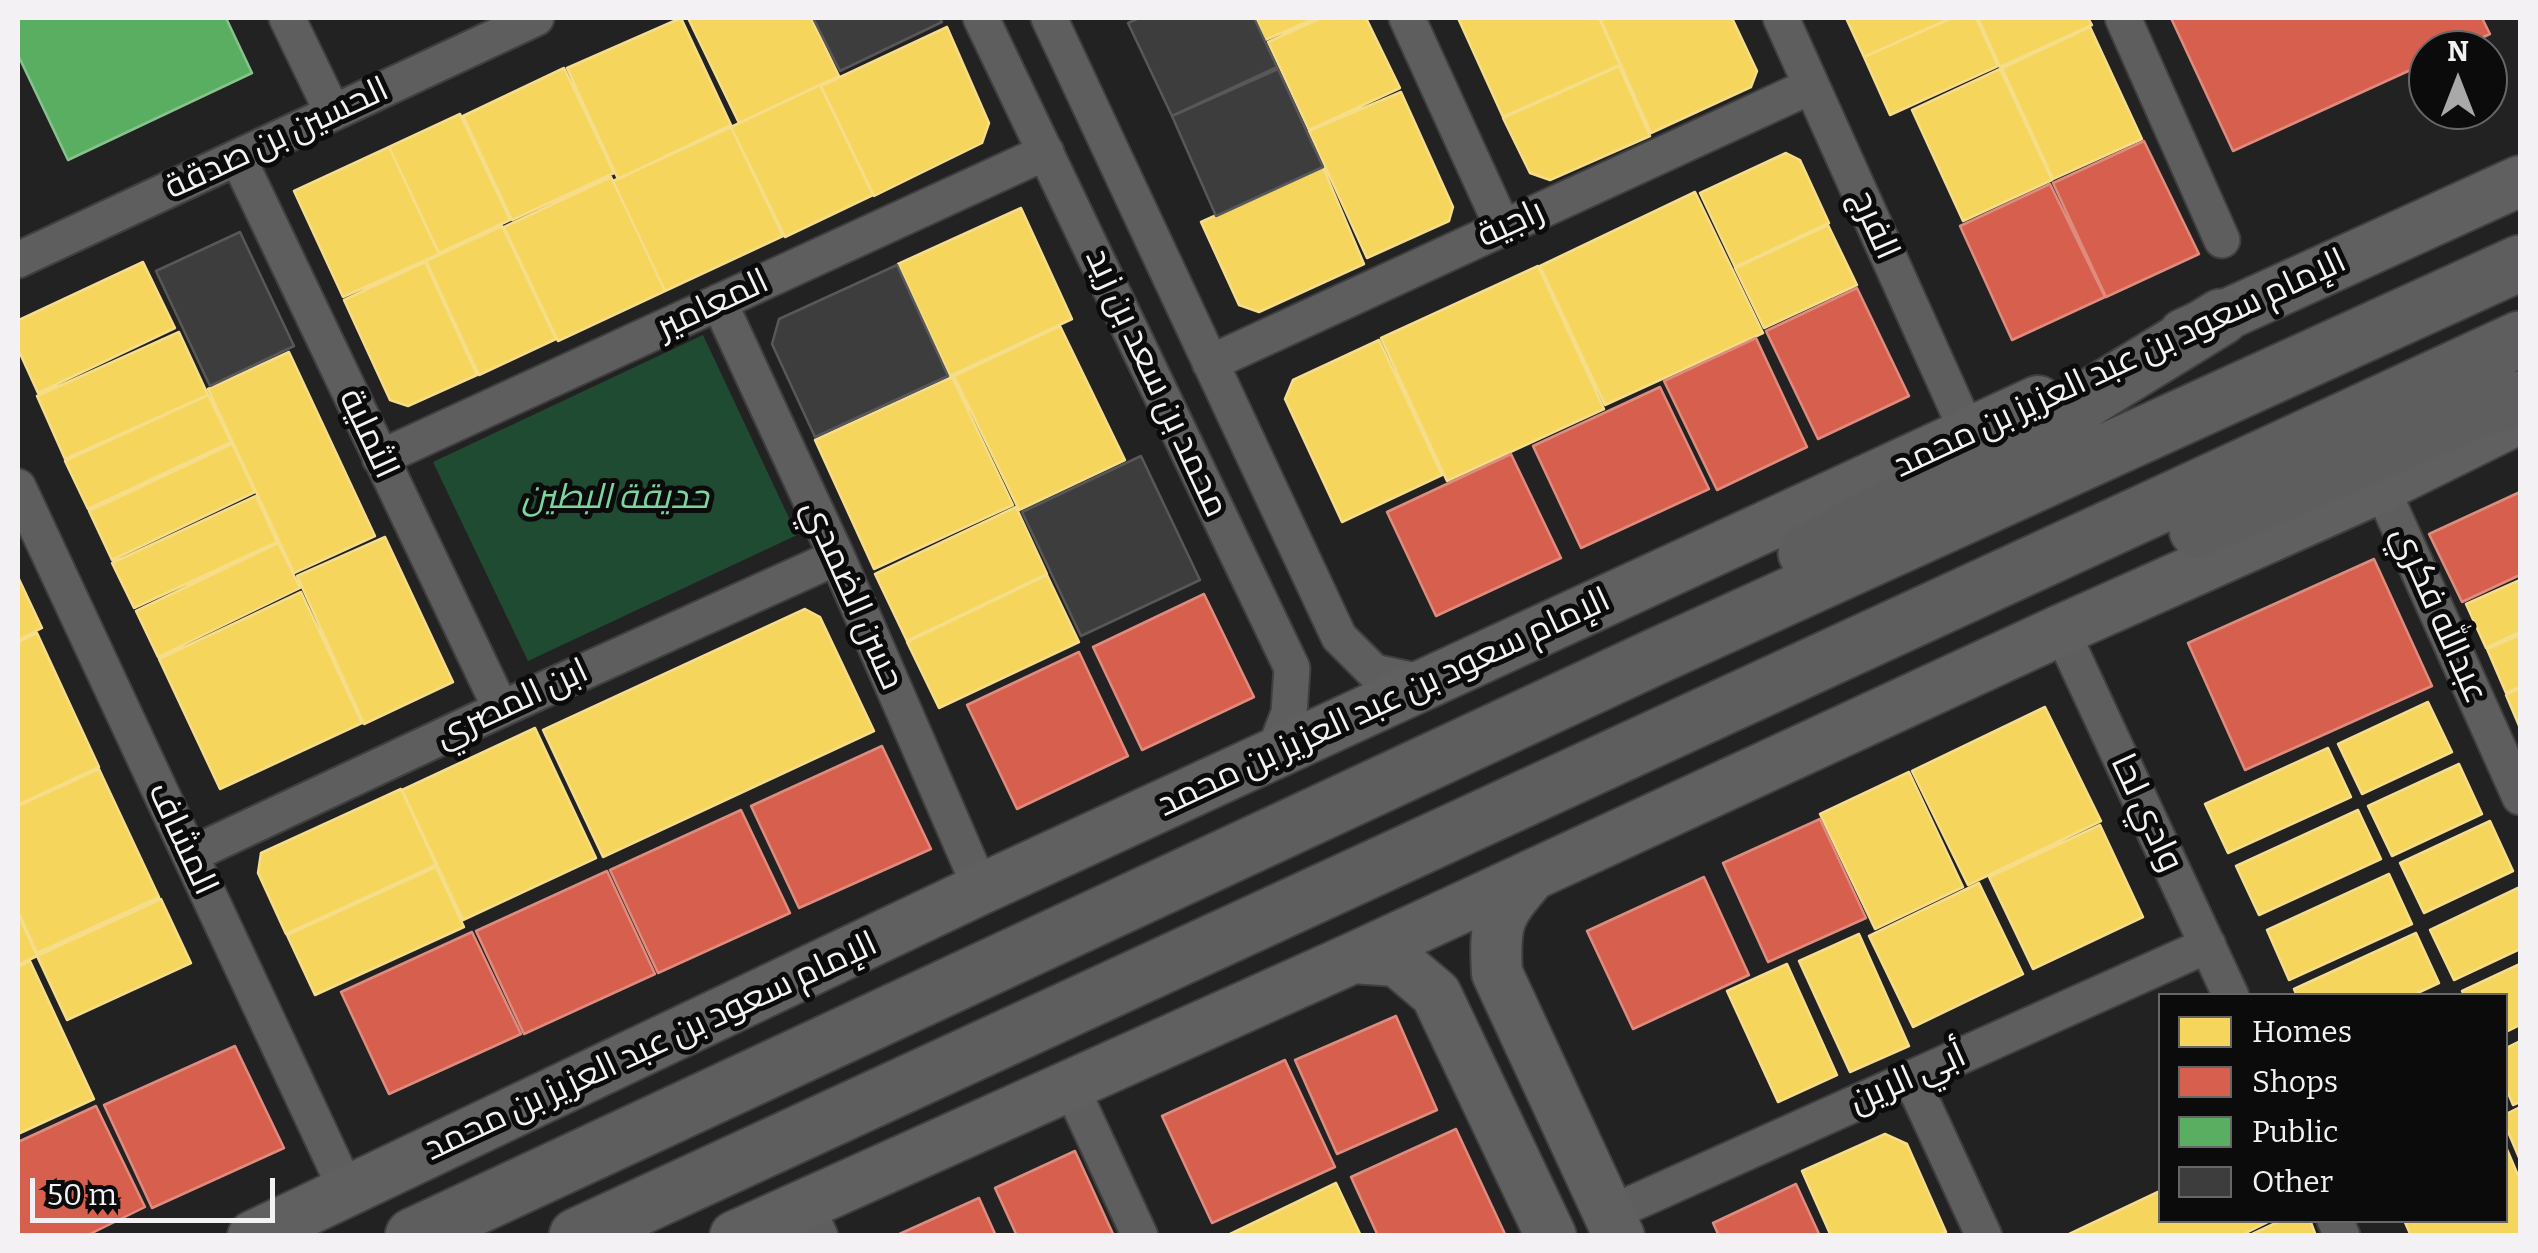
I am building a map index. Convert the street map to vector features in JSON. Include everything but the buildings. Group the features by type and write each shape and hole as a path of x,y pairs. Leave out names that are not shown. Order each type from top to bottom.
{"main road":[{"name":"الإمام سعود بن عبد العزيز بن محمد","path":"413,1236 1660,656 2520,264"},
{"path":"1660,656 1816,546 2073,408 2221,317"},
{"path":"577,1236 982,1046 1914,623 2520,339"},
{"path":"1914,623 2127,560 2478,410 2520,399"}],"street":[{"path":"287,18 333,113"},
{"name":"الحسين بن صدقة","path":"18,260 536,18"},
{"name":"محمد بن سعد بن زيد","path":"981,18 1292,668 1289,712 1274,754"},
{"name":"محمد بن سعد بن زيد","path":"1049,18 1339,637 1374,672 1426,683"},
{"path":"1407,18 1504,228"},
{"name":"الفرج","path":"1781,18 1968,433"},
{"path":"2122,18 2222,240"},
{"name":"راجية","path":"1210,363 1812,86"},
{"name":"المعامير","path":"380,458 1046,152"},
{"name":"الثملية","path":"238,158 501,709"},
{"name":"الإمام سعود بن عبد العزيز بن محمد","path":"254,1236 981,889 2520,181"},
{"name":"حسن الضمدي","path":"720,302 837,557 981,889"},
{"path":"735,1236 813,1219 1070,1085 2381,487 2520,418"},
{"name":"المشاف","path":"18,486 347,1191"},
{"name":"عبدالله فكري","path":"2381,487 2520,797"},
{"name":"ابن المصري","path":"190,855 837,557"},
{"name":"وادي لحا","path":"2061,630 2230,993"},
{"path":"1532,874 1502,910 1495,940 1497,973 1614,1225"},
{"name":"أبي الرين","path":"1614,1225 1911,1078 2208,945"},
{"path":"1353,958 1397,960 1436,994 1550,1236"},
{"path":"1450,1022 1455,1005 1468,987 1494,992 1512,1004"},
{"path":"1911,1078 1984,1236"},
{"path":"1070,1085 1140,1236"}],"green space":[{"name":"حديقة البطين","path":"703,335 797,535 528,661 433,462"}]}
